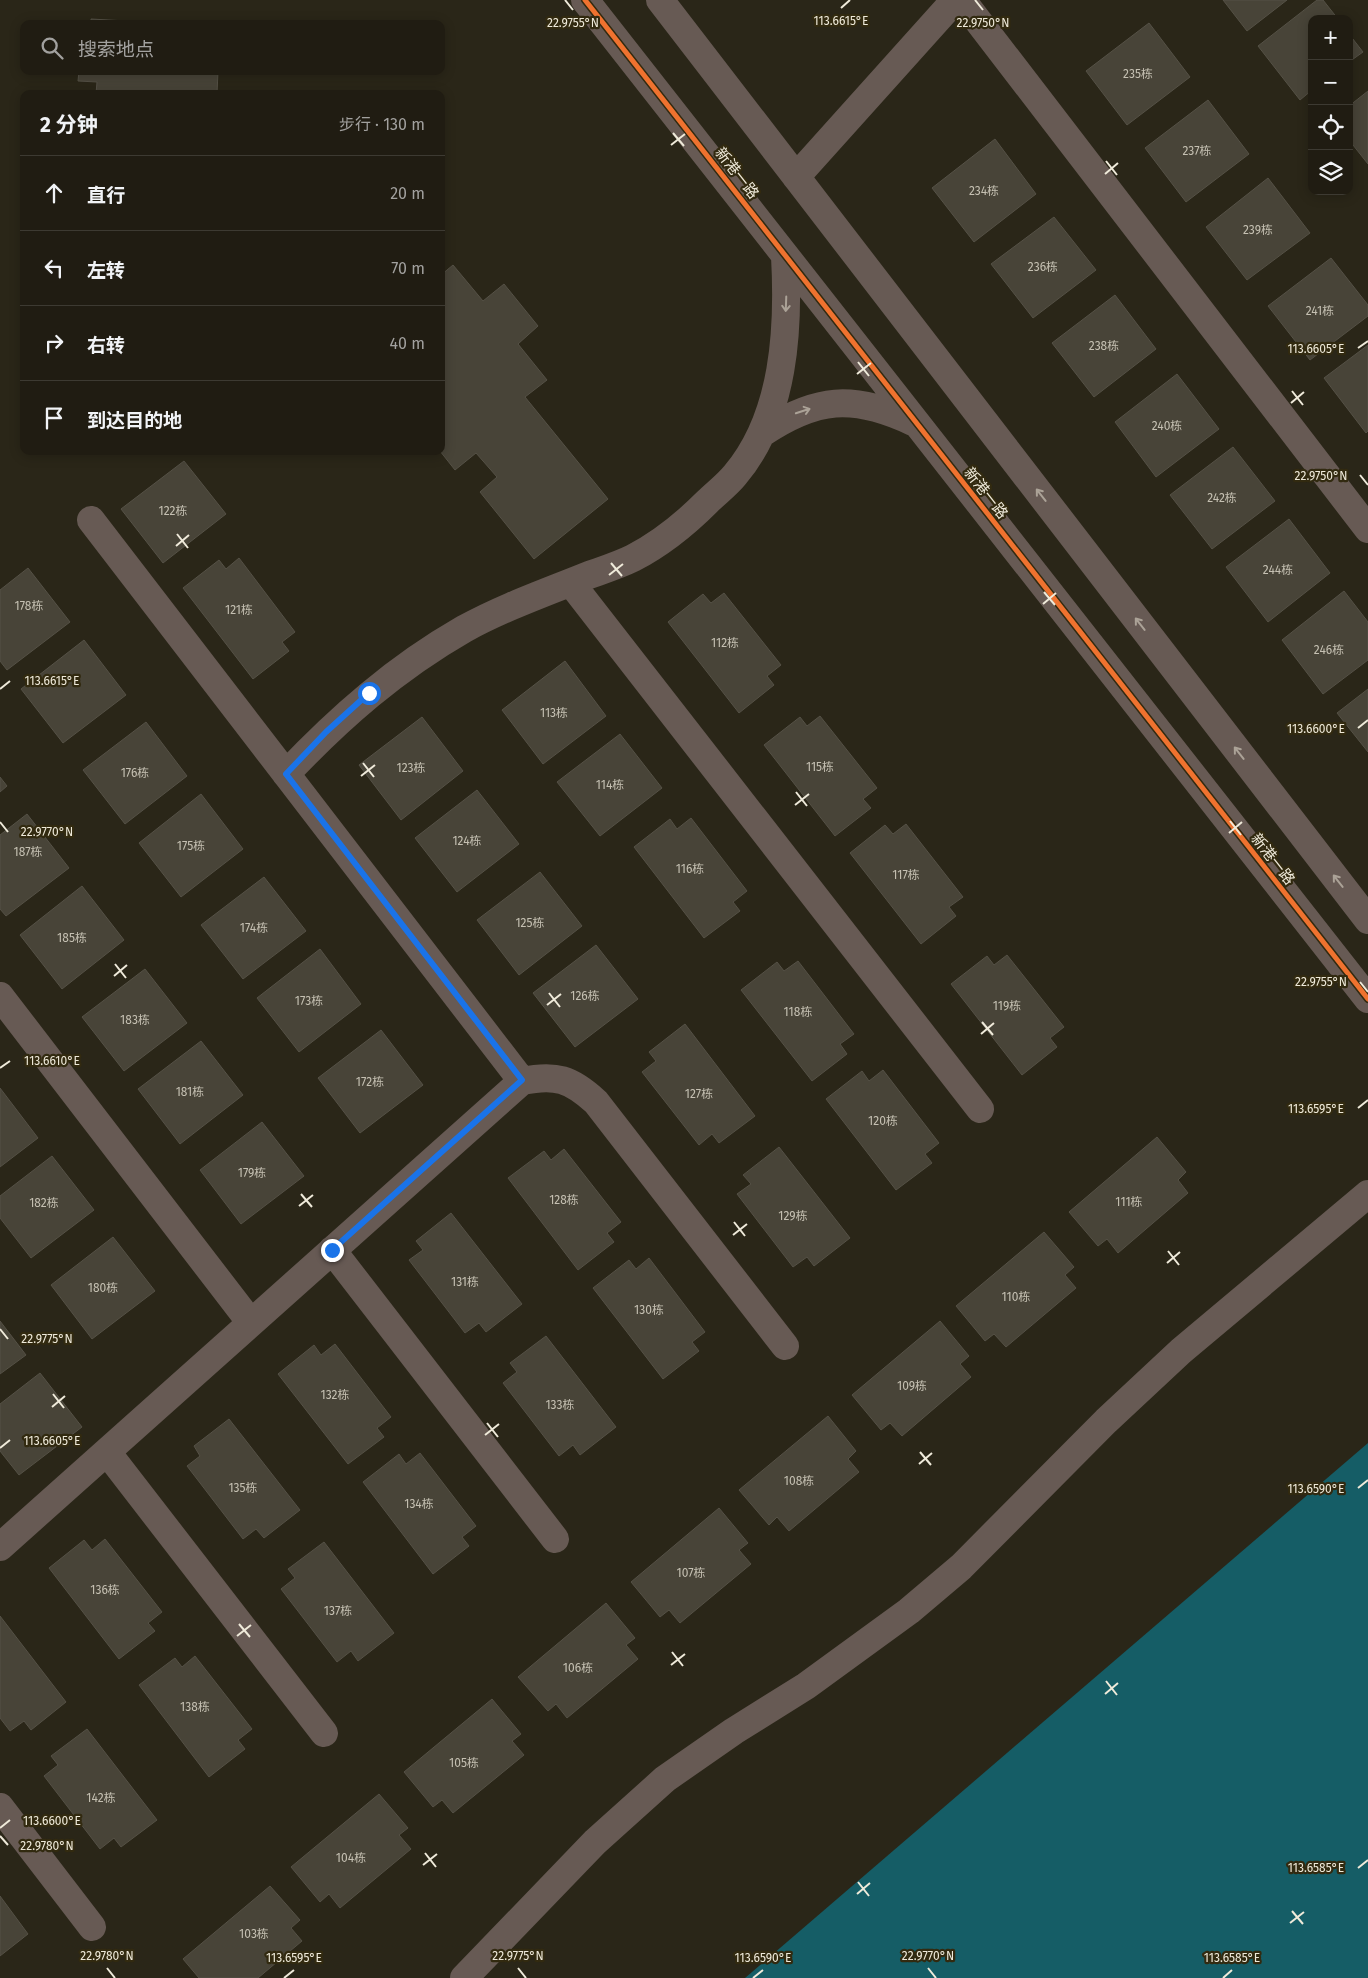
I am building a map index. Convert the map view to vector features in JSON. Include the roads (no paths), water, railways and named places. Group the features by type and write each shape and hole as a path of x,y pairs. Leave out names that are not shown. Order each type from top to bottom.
{"street":[{"name":"新港一路","path":"585,0 1368,999"},
{"path":"660,0 1368,920"},
{"path":"796,177 955,0"},
{"path":"962,0 1368,529"},
{"path":"286,774 326,732 369,693 416,659 465,629 517,603 633,558 688,521 736,474 761,434 774,391 786,328 785,256"},
{"path":"761,434 788,416 820,406 853,403 885,409 915,423"},
{"path":"91,520 522,1080"},
{"path":"571,583 980,1109"},
{"path":"0,996 251,1323"},
{"path":"1,1544 107,1452 522,1080 542,1077 563,1079 581,1089 596,1102 785,1346"},
{"path":"464,1978 595,1842 665,1779 734,1731 806,1686 909,1611 961,1567 1106,1421 1174,1358 1368,1194"},
{"path":"332,1250 555,1540"},
{"path":"107,1452 324,1734"},
{"path":"0,1807 92,1927"}],"water":[{"path":"1368,1443 1368,1978 745,1978"}]}
